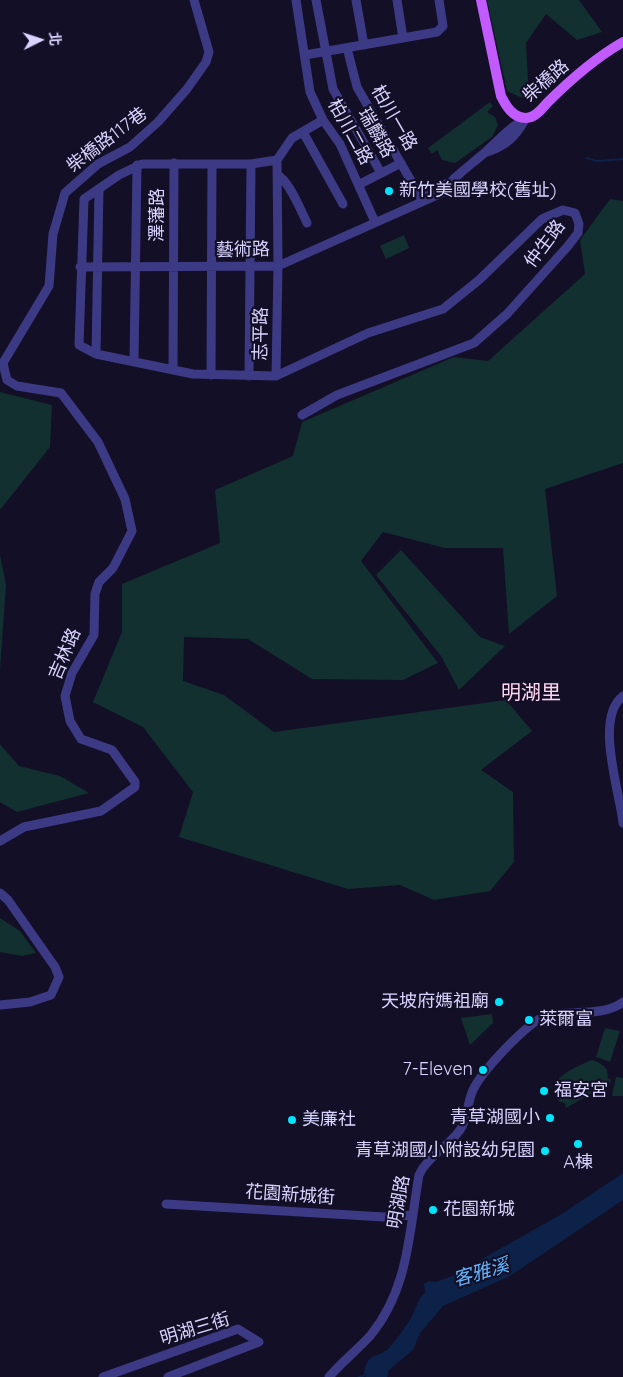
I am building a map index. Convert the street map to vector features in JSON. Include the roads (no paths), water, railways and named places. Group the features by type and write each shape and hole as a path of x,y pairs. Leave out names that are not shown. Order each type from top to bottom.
{"main road":[{"name":"柴橋路","path":"481,0 501,96 507,108 516,116 526,118 536,114 565,85 623,42"}],"street":[{"name":"柴橋路117巷","path":"3,367 3,363 49,286 53,234 65,193 98,164 130,147 158,122 187,89 206,62 210,52 194,0"},
{"path":"296,0 305,55 437,32 443,26 439,0"},
{"name":"瑞麟路","path":"316,0 324,52 333,89 381,173"},
{"path":"356,0 364,45"},
{"path":"396,0 403,38"},
{"name":"柏川一路","path":"347,48 357,87 422,200"},
{"name":"柏川二路","path":"305,55 310,92 323,120 340,144 376,222"},
{"name":"藝術路","path":"80,267 278,266 422,200 432,189 448,184 484,153 500,148 517,135 526,118"},
{"path":"278,266 276,160 292,138 323,120"},
{"path":"303,132 343,204"},
{"name":"澤藩路","path":"80,267 84,199 137,165 174,163 251,164 276,160"},
{"name":"澤藩路","path":"174,163 174,267"},
{"path":"360,184 401,163"},
{"path":"211,375 212,164"},
{"path":"250,267 251,164"},
{"name":"澤藩路","path":"135,268 137,165"},
{"path":"277,175 281,177 290,189 307,223"},
{"path":"96,354 99,189"},
{"name":"仲生路","path":"276,376 368,333 443,309 479,280 542,219 563,210 576,213 579,224 578,233 568,246 508,314 474,343 338,395 302,415"},
{"name":"志平路","path":"80,267 78,345 96,354 173,370 211,375 276,376 278,266"},
{"path":"173,370 174,267"},
{"name":"志平路","path":"250,267 250,376"},
{"path":"134,362 135,268"},
{"name":"吉林路","path":"0,841 24,827 102,811 135,788 135,782 112,750 81,739 70,721 66,696 72,673 94,635 95,594 99,582 113,568 132,531 125,499 98,442 61,394 16,386 7,380 3,367"},
{"path":"623,696 612,712 608,732 623,823"},
{"path":"0,893 8,900 55,966 59,977 50,995 30,1002 0,1005"},
{"name":"明湖路","path":"329,1377 339,1373 369,1337 395,1295 404,1268 418,1175 423,1166 461,1129 473,1090 496,1059 526,1029 547,1016 611,1008 623,1002"},
{"name":"花園新城街","path":"166,1204 384,1218 412,1215"},
{"name":"明湖三街","path":"103,1377 238,1330 259,1342 168,1377"}],"water":[{"name":"客雅溪","path":"623,1173 623,1200 510,1276 443,1306 420,1333 413,1350 389,1370 387,1377 366,1377 364,1373 368,1361 373,1356 385,1352 398,1337 425,1293 424,1284 429,1281 436,1282 452,1276 560,1215"}],"waterway":[{"path":"586,158 597,161 623,159"},
{"path":"359,1377 366,1375"}],"place":[{"name":"新竹美國學校(舊址)","path":"389,191"},
{"name":"天坡府媽祖廟","path":"499,1002"},
{"name":"萊爾富","path":"529,1020"},
{"name":"7-Eleven","path":"483,1070"},
{"name":"福安宮","path":"544,1091"},
{"name":"青草湖國小","path":"550,1118"},
{"name":"美廉社","path":"292,1120"},
{"name":"A棟","path":"578,1144"},
{"name":"青草湖國小附設幼兒園","path":"545,1151"},
{"name":"花園新城","path":"433,1210"}],"district":[{"name":"明湖里","path":"531,693"}]}
